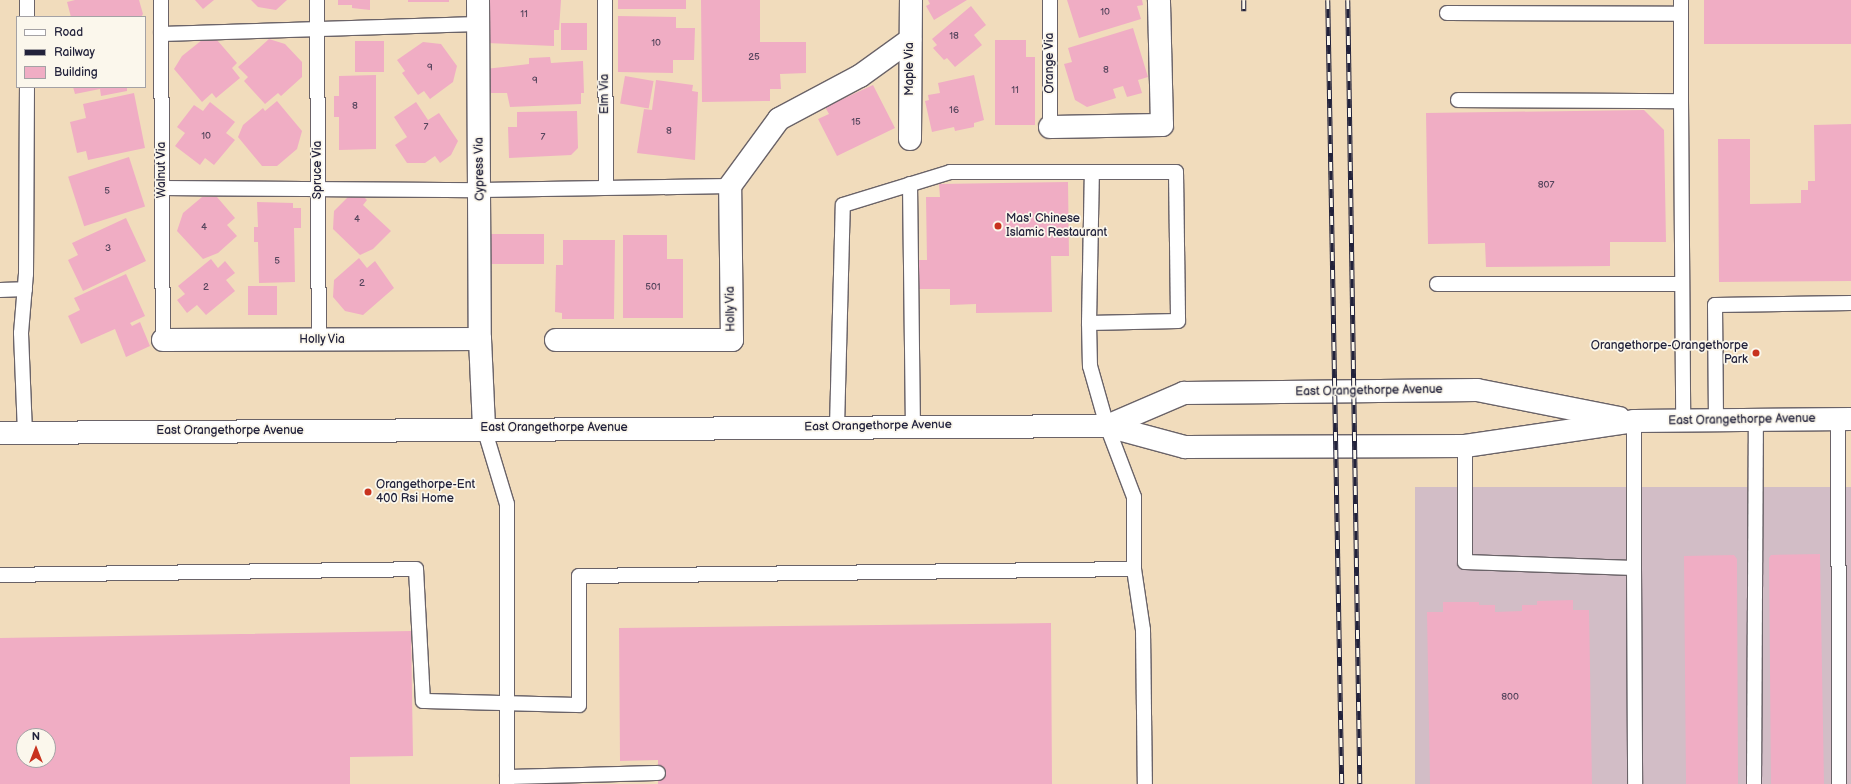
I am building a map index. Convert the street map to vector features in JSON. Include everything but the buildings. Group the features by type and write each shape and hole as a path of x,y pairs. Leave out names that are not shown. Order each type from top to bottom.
{"main road":[{"name":"Cypress Via","path":"478,0 481,190 480,339 484,428"},
{"name":"Maple Via","path":"910,139 911,0"},
{"path":"1050,127 1162,125 1159,0"},
{"path":"730,186 779,118 860,76 910,40"},
{"name":"Holly Via","path":"556,340 732,340 730,186"},
{"name":"Holly Via","path":"163,340 480,339"},
{"name":"East Orangethorpe Avenue","path":"1107,426 1184,394 1477,390 1634,421"},
{"name":"East Orangethorpe Avenue","path":"0,433 484,428 837,427 913,425 1107,426 1185,447 1466,446 1634,421 1845,419"}],"lane":[{"path":"27,0 27,16"},
{"name":"Walnut Via","path":"161,0 163,340"},
{"name":"Spruce Via","path":"317,0 319,340"},
{"name":"Elm Via","path":"605,0 606,187"},
{"name":"Orange Via","path":"1050,0 1050,127"},
{"path":"1447,13 1681,7 1683,420"},
{"path":"161,34 317,31 479,24"},
{"path":"25,433 21,333 25,289 26,88"},
{"path":"1458,100 1681,101"},
{"path":"837,427 843,205 950,172 1176,172 1178,321 1089,323"},
{"path":"1092,172 1089,323 1090,366 1107,426 1134,497 1134,569 1143,630 1145,784"},
{"path":"910,184 913,425"},
{"path":"162,188 481,190 730,186"},
{"path":"1437,284 1682,284"},
{"path":"0,290 25,289"},
{"path":"1716,420 1715,305 1851,303"},
{"path":"1839,784 1845,419"},
{"path":"1754,784 1756,420"},
{"path":"1634,421 1635,784"},
{"path":"484,428 507,504 507,780 658,773"},
{"path":"1466,446 1466,562 1634,568"},
{"path":"0,575 416,570 423,702 507,705 579,705 579,576 1134,569"}],"shaded area":[{"path":"1415,487 1851,487 1851,784 1415,784"}],"railway":[{"path":"1244,0 1244,11"},
{"path":"1328,0 1342,784"},
{"path":"1348,0 1360,784"}],"place":[{"name":"Mas' Chinese Islamic Restaurant","path":"998,226"},
{"name":"Orangethorpe-Orangethorpe Park","path":"1756,353"},
{"name":"Orangethorpe-Ent 400 Rsi Home","path":"368,492"}]}
